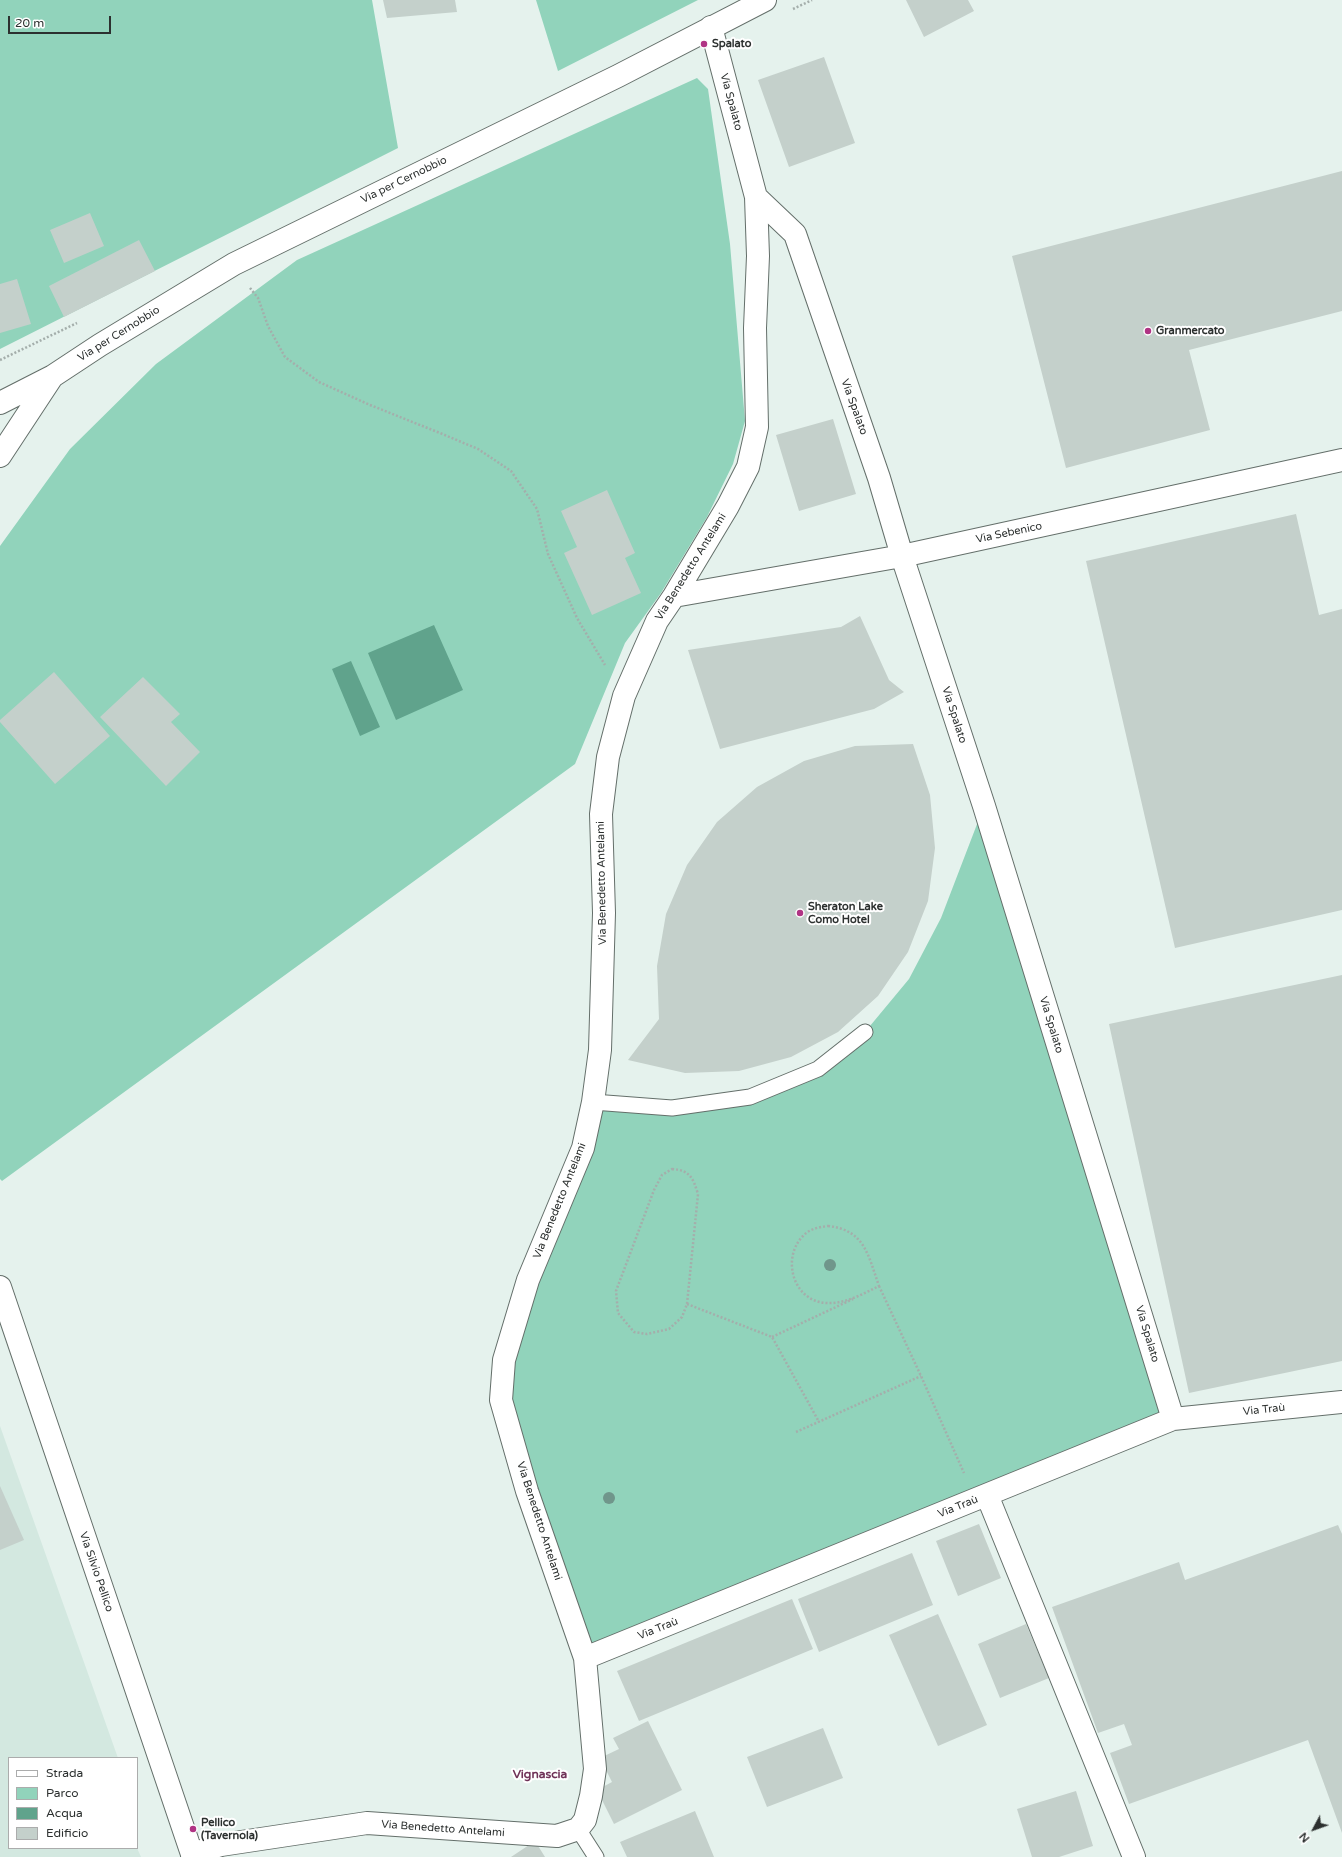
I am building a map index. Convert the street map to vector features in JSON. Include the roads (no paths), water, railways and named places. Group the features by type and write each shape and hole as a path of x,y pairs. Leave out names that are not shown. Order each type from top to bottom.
{"street":[{"name":"Via per Cernobbio","path":"0,403 53,376 100,345 234,264 618,76 765,0"},
{"name":"Via Spalato","path":"711,27 756,197 795,234 879,478 902,556 986,814 1173,1419"},
{"name":"Via Benedetto Antelami","path":"193,1856 221,1845 367,1823 539,1836 557,1836 578,1829 585,1820 588,1812 595,1769 585,1658 527,1491 501,1400 504,1360 528,1280 583,1148 593,1102 600,1050 603,959 604,913 601,814 608,757 624,696 657,621 674,596 728,506 748,467 757,427 755,328 758,256 756,197"},
{"name":"Via per Cernobbio","path":"0,456 53,376"},
{"name":"Via Sebenico","path":"674,596 902,556 1342,460"},
{"name":"Via Silvio Pellico","path":"0,1287 193,1856"},
{"name":"Via Traù","path":"585,1658 1173,1419 1342,1402"},
{"path":"981,1497 1134,1857"}],"lane":[{"path":"593,1102 672,1108 750,1097 818,1069 865,1032"},
{"path":"578,1829 596,1857"}],"water":[{"path":"434,625 463,690 396,720 368,653"},
{"path":"351,661 380,727 360,736 332,669"}],"place":[{"name":"Spalato","path":"704,44"},
{"name":"Granmercato","path":"1148,331"},
{"name":"Sheraton Lake Como Hotel","path":"800,913"},
{"name":"Pellico (Tavernola)","path":"193,1829"}],"district":[{"name":"Vignascia","path":"540,1775"}]}
